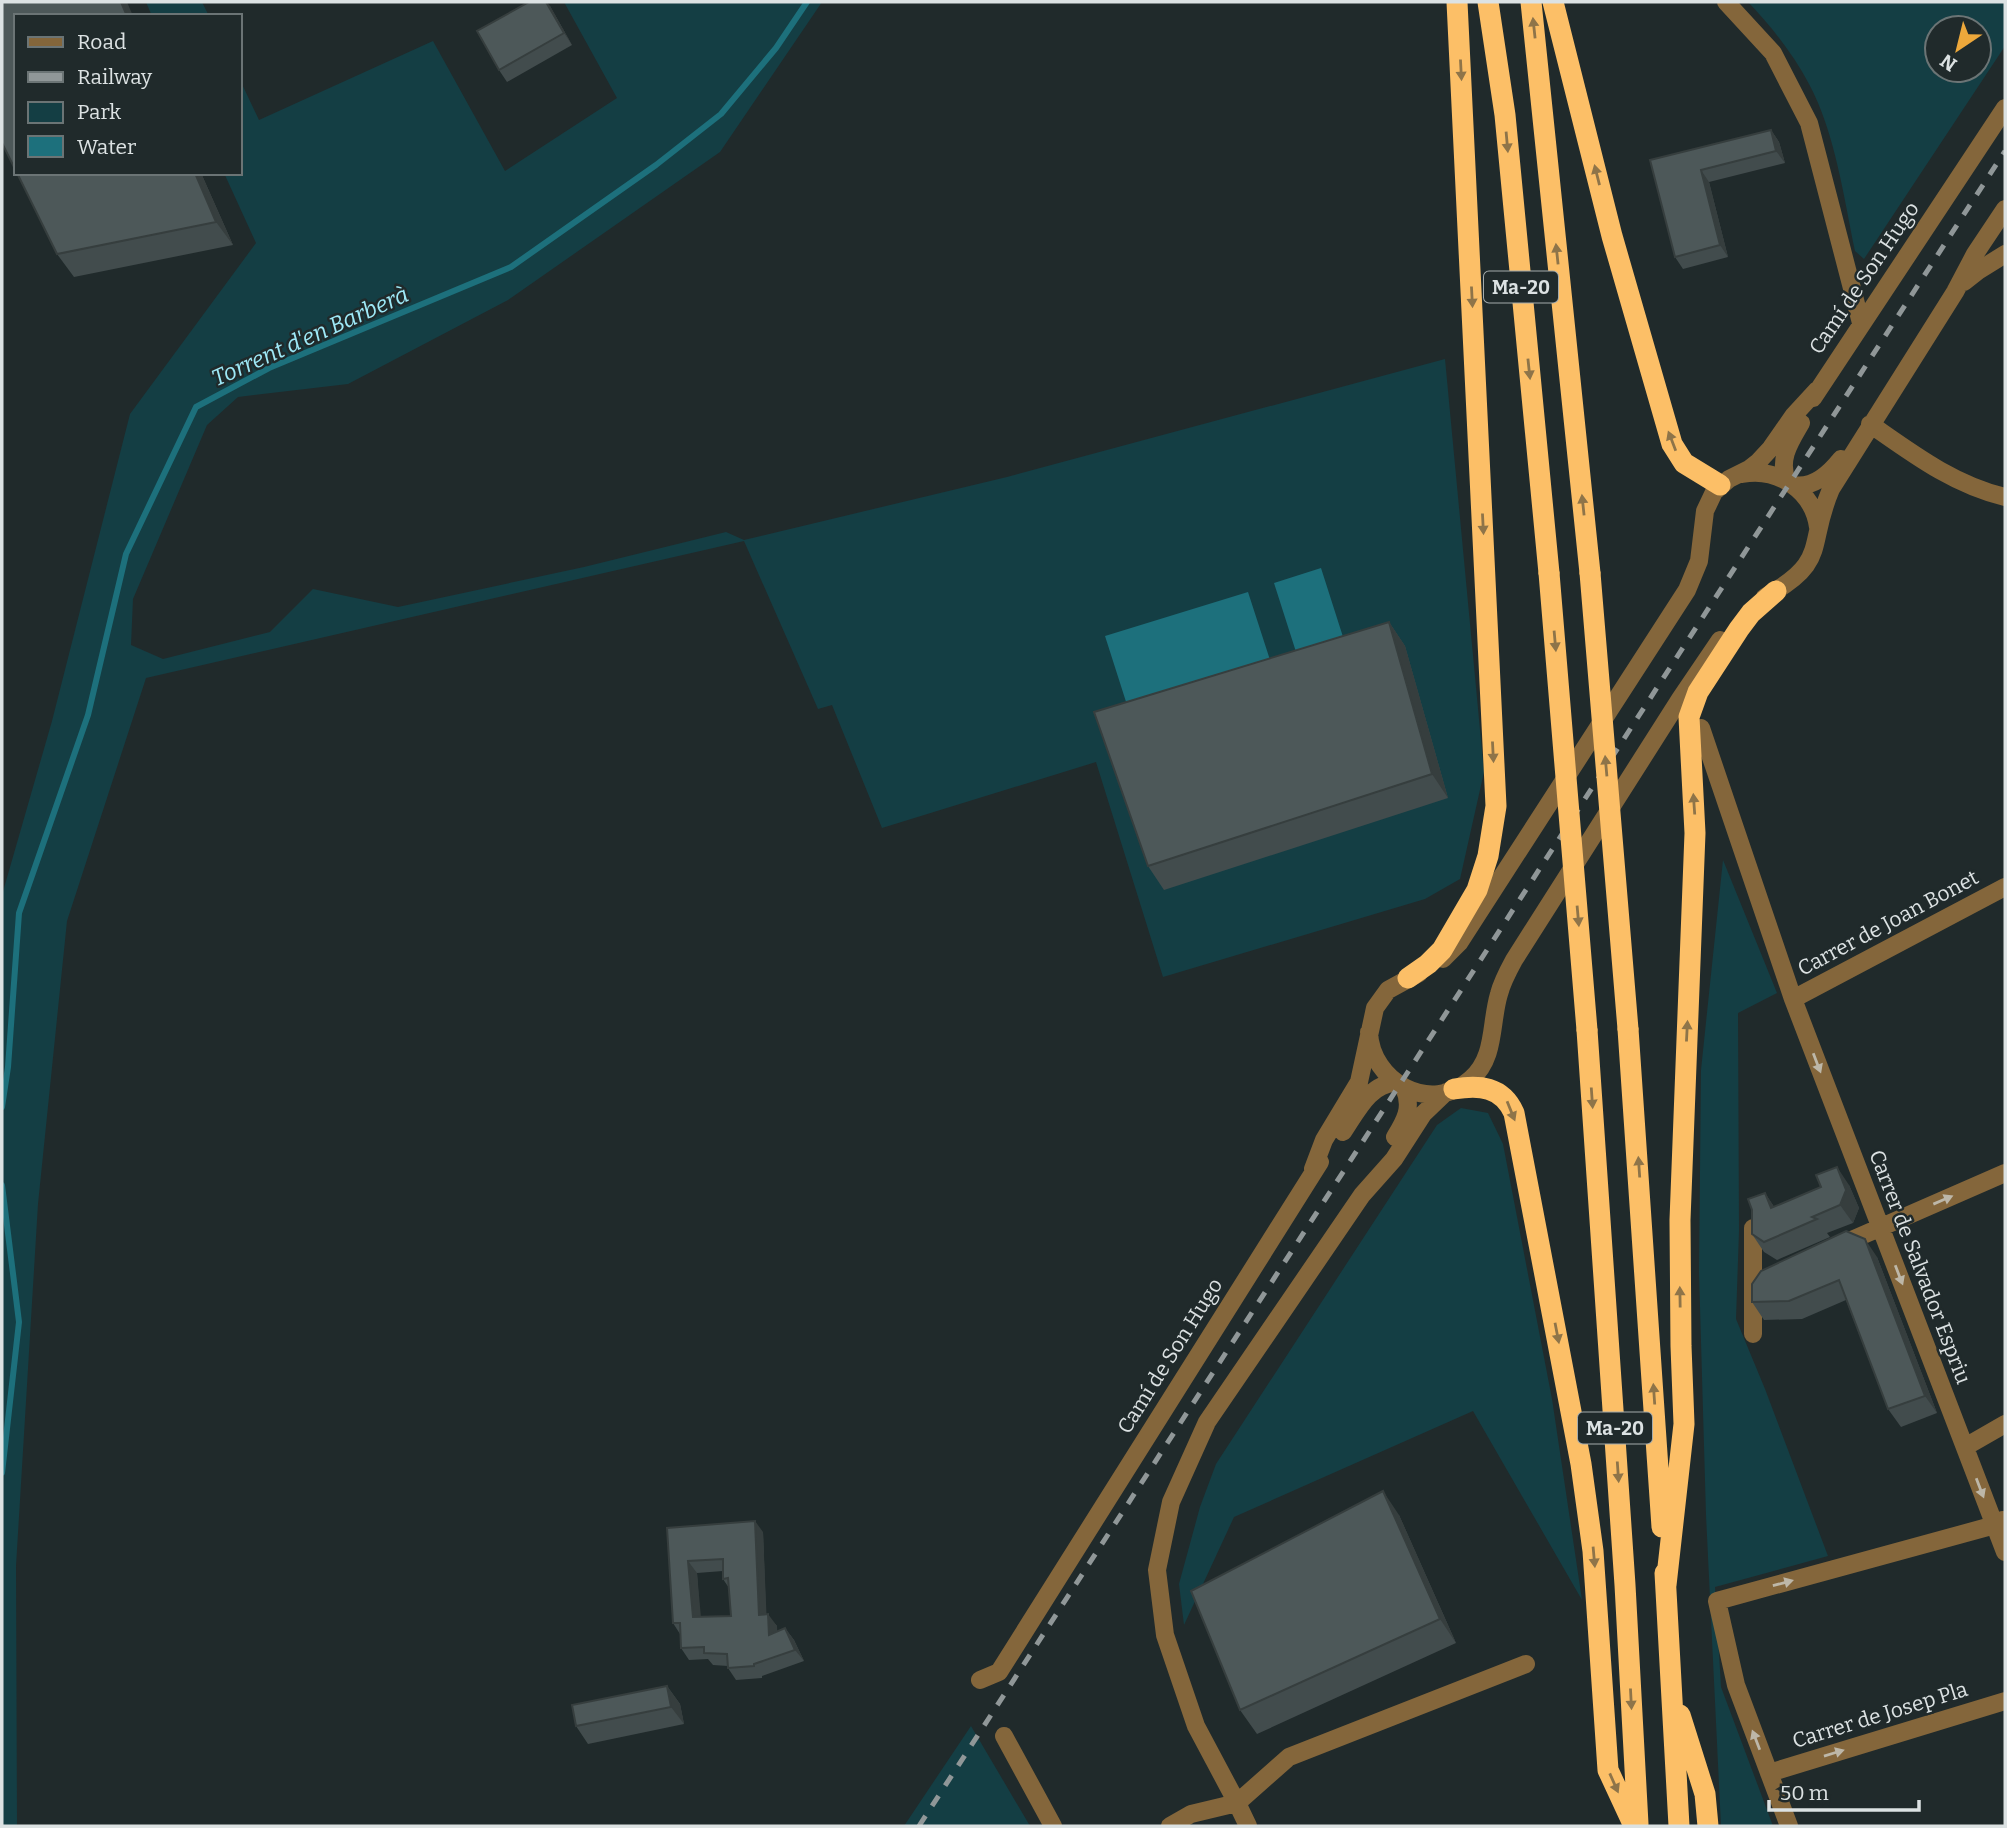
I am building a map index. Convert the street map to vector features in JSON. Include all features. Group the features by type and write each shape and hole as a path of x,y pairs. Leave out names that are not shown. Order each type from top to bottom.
{"highway":[{"path":"1408,978 1442,950 1477,890 1488,856 1496,806 1457,2"},
{"name":"Ma-20","path":"1488,2 1504,115 1549,573 1587,1030 1625,1585 1636,1826"},
{"name":"Ma-20","path":"1531,2 1590,573 1628,1029 1666,1585 1679,1826"},
{"path":"1553,2 1612,236 1672,444 1684,463 1729,480"},
{"path":"1666,1585 1684,1424 1680,1220 1695,833 1689,717 1698,692 1740,629 1758,606 1776,591"},
{"path":"1450,1090 1487,1088 1506,1099 1514,1112 1581,1465 1593,1551 1608,1770 1636,1826"},
{"path":"1671,1686 1705,1794 1708,1826"}],"street":[{"path":"1726,2 1773,53 1809,123 1861,323"},
{"name":"Camí de Son Hugo","path":"1790,483 1783,466 1785,454 1817,390 2005,108"},
{"path":"1400,1086 1427,1094 1450,1090 1465,1084 1483,1065 1490,1049 1498,996 1505,977 1728,627 1741,613 1797,577 1807,567 1813,556 1831,489 2005,209"},
{"path":"1955,292 1978,271 2005,254"},
{"path":"1313,1169 1324,1140 1359,1082 1375,1008 1381,997 1388,990 1439,962 1459,943 1687,590 1699,561 1705,511 1714,492 1765,455 1794,415 1817,390"},
{"path":"1729,480 1765,472 1790,483 1806,486 1827,475 1870,424"},
{"path":"1870,424 1950,477 1970,487 2005,497"},
{"path":"1790,483 1803,495 1816,516 1817,542"},
{"name":"Carrer de Salvador Espriu","path":"1701,728 1793,999 1965,1447 2000,1522 2005,1552"},
{"name":"Carrer de Joan Bonet","path":"1793,999 2005,887"},
{"path":"1248,1826 1196,1726 1165,1635 1157,1570 1171,1503 1207,1422 1362,1195 1405,1121 1408,1099 1400,1086 1379,1066 1373,1055 1369,1032"},
{"name":"Camí de Son Hugo","path":"980,1680 999,1672 1313,1169 1335,1146 1368,1096 1387,1084 1400,1086"},
{"path":"1362,1195 1394,1159 1423,1114 1450,1090"},
{"path":"1817,1255 2005,1174"},
{"path":"1753,1228 1760,1280 1753,1334"},
{"path":"1965,1447 2005,1424"},
{"path":"1790,1826 1736,1685 1717,1601 2000,1522"},
{"path":"1170,1826 1191,1814 1237,1802 1289,1758 1526,1664"},
{"name":"Carrer de Josep Pla","path":"1769,1773 2005,1701"},
{"path":"1004,1736 1053,1826"}],"green space":[{"path":"146,2 202,2 208,14 151,14"},
{"path":"564,2 822,2 720,152 508,300 348,384 238,397 207,425 133,599 131,645 163,659 270,632 313,589 398,607 584,567 726,532 744,540 1007,477 1445,359 1484,772 1460,879 1425,899 1163,977 1096,762 882,828 832,705 818,709 744,541 146,678 67,921 38,1204 16,1566 17,1826 2,1826 2,895 52,721 130,414 256,243 225,175 242,175 242,84 259,120 433,41 505,171 617,98"},
{"path":"1748,2 2005,2 2005,46 1993,64 1993,14 1923,14 1923,84 1980,84 1864,259 1855,251 1838,166 1826,123 1809,84 1782,41"},
{"path":"1723,860 1777,993 1738,1013 1739,1231 1736,1319 1828,1556 1715,1587 1721,1687 1773,1826 1721,1826 1706,1515 1699,1272 1701,1070"},
{"path":"1461,1108 1488,1113 1503,1144 1552,1399 1582,1600 1473,1411 1234,1517 1184,1625 1179,1584 1200,1507 1216,1464 1437,1125"},
{"path":"971,1726 1030,1826 904,1826"}],"water":[{"path":"1321,568 1344,640 1297,655 1274,583"},
{"path":"1248,592 1271,663 1128,708 1105,636"}],"building":[{"path":"2,2 121,2 126,14 14,14 14,167 2,143"},
{"path":"529,2 546,2 564,33 499,70 477,31"},
{"path":"1771,130 1776,151 1701,170 1720,245 1675,257 1650,160"},
{"path":"18,175 196,175 216,222 57,254"},
{"path":"1389,622 1432,774 1148,866 1094,712"},
{"path":"1837,1167 1846,1190 1840,1205 1812,1217 1817,1219 1764,1242 1752,1234 1752,1210 1748,1199 1765,1193 1771,1208 1821,1187 1816,1175"},
{"path":"1846,1231 1865,1239 1925,1396 1888,1409 1839,1280 1789,1301 1752,1302 1752,1284 1761,1271"},
{"path":"1383,1491 1440,1619 1240,1710 1191,1591"},
{"path":"755,1521 759,1615 768,1614 769,1635 785,1628 795,1650 754,1666 728,1668 727,1654 704,1653 704,1647 681,1648 680,1623 673,1623 667,1528","holes":["723,1559 723,1579 728,1578 731,1616 693,1617 688,1561"]},
{"path":"667,1686 671,1707 576,1726 572,1705"}],"waterway":[{"name":"Torrent d'en Barberà","path":"2,1107 8,1067 19,913 88,715 126,554 196,407 269,368 511,267 656,165 721,114 776,48 807,2"},
{"name":"Torrent d'en Barberà","path":"2,1185 19,1322 2,1473"}],"railway":[{"path":"919,1826 2005,151"}]}
